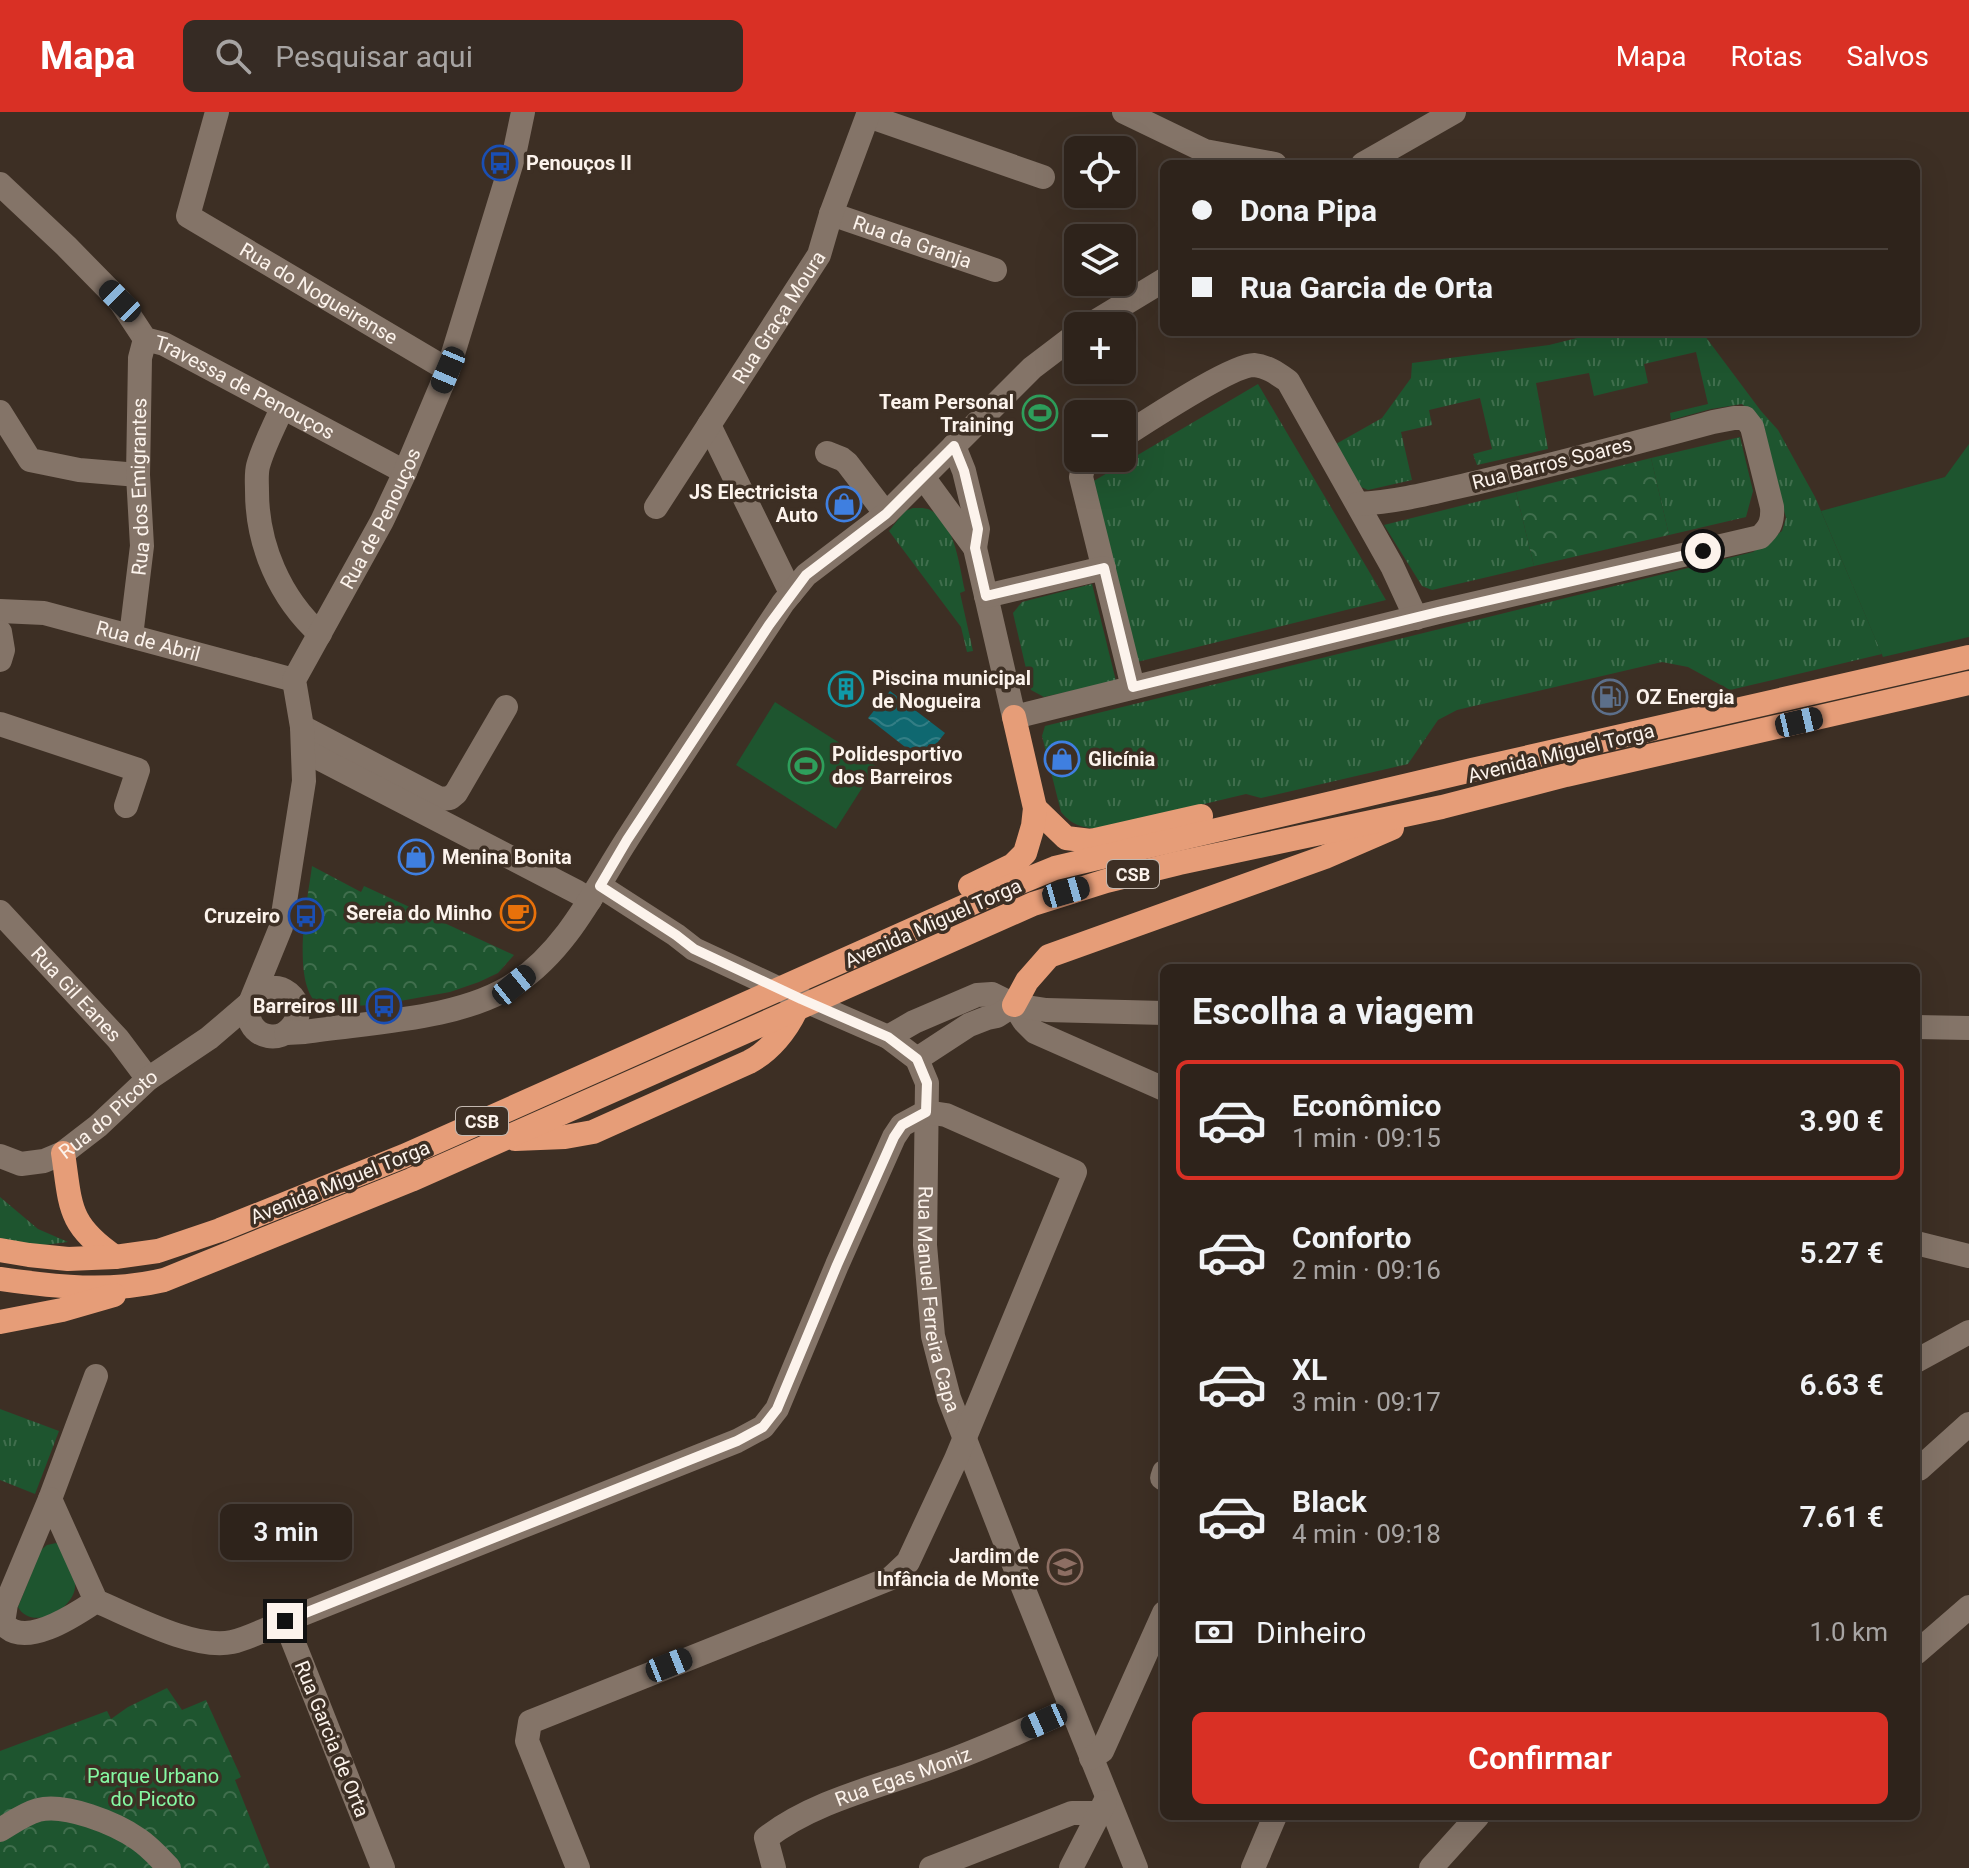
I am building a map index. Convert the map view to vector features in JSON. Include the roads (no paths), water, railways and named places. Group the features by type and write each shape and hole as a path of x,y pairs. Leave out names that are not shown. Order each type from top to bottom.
{"highway":[{"name":"Avenida Miguel Torga","path":"0,1250 68,1259 115,1257 158,1251 189,1241 404,1156 1055,868 1969,657"},
{"name":"Avenida Miguel Torga","path":"0,1279 74,1287 135,1287 164,1280 411,1180 1055,896 1179,863 1442,807 1566,775 1969,683"},
{"path":"900,935 934,904 1013,865 1025,853 1035,808 1014,717"},
{"path":"1014,1005 1027,981 1049,956 1325,857 1442,807"},
{"path":"1035,808 1066,838 1091,841 1220,811 1248,822"},
{"path":"505,1138 565,1137 593,1132 613,1124 760,1057 782,1033 799,1005"},
{"path":"63,1153 69,1200 75,1217 98,1246 115,1257"},
{"path":"0,1322 62,1310 135,1287"}],"street":[{"name":"Rua do Nogueirense","path":"217,112 188,216 448,370"},
{"path":"1124,112 1205,151 1253,160"},
{"path":"1370,160 1454,112"},
{"name":"Rua de Penouços","path":"294,680 382,521 448,370 512,164 523,113"},
{"path":"868,114 1043,177"},
{"name":"Rua Graça Moura","path":"656,507 819,255 868,114"},
{"name":"Travessa de Penouços","path":"0,184 120,301 145,339 164,344 405,472"},
{"name":"Rua da Granja","path":"831,214 995,270"},
{"path":"1111,312 1160,282"},
{"name":"Rua dos Emigrantes","path":"131,636 142,546 138,475 140,358 145,339"},
{"path":"294,680 304,781 281,927 284,974 291,1012 333,1028 428,1016 478,1002 514,985 547,958 564,937 791,593 806,575 886,514 1032,368 1064,344"},
{"path":"954,446 964,471 978,529 975,548 1014,717 1416,618 1392,566 1288,381 1272,370 1253,365 1230,372 1136,429"},
{"path":"282,408 258,468 257,511 266,551 285,595 305,621 320,634"},
{"path":"0,412 30,460 79,470 138,475"},
{"name":"Rua Barros Soares","path":"1358,504 1426,494 1713,422 1745,418 1752,427 1773,519 1760,537 1416,618"},
{"path":"709,425 791,593"},
{"path":"827,453 847,463 886,514"},
{"path":"1082,472 1133,687"},
{"path":"923,477 975,548"},
{"path":"986,596 1104,568"},
{"name":"Rua de Abril","path":"0,611 44,613 294,680"},
{"path":"0,632 3,650 0,660"},
{"path":"302,739 440,799 450,798 456,793 506,707"},
{"path":"0,724 138,770 126,806"},
{"path":"302,739 676,935 694,949 747,973 799,1005 888,1037 917,1059 969,1025 997,1016 1014,1005"},
{"name":"Rua Gil Eanes","path":"0,912 118,1039 148,1079"},
{"path":"260,1033 249,1021 248,1013 281,927"},
{"name":"Rua do Picoto","path":"0,1156 21,1164 44,1161 63,1153 98,1126 148,1079 209,1038 263,989 278,987 291,1012 277,1037 260,1033 209,1038"},
{"path":"888,1037 914,1022 977,995 992,994 1014,1005 1046,1010 1160,1013"},
{"path":"1014,1005 1035,1032 1160,1087"},
{"path":"1920,1027 1969,1028"},
{"name":"Rua Manuel Ferreira Capa","path":"917,1059 927,1083 925,1245 933,1336 949,1398 1091,1758 1104,1804 1136,1868"},
{"path":"50,1499 96,1601 187,1639 209,1643 232,1642 737,1441 763,1427 777,1409 837,1265 902,1125 926,1112 946,1115 1075,1172 965,1438 908,1562 891,1578 530,1722 527,1741 578,1868"},
{"path":"1920,1244 1969,1256"},
{"path":"1920,1359 1969,1332"},
{"path":"96,1376 6,1604 3,1623 17,1634 28,1633 59,1623 96,1601"},
{"path":"1920,1466 1969,1424"},
{"path":"1920,1650 1969,1607"},
{"name":"Rua Garcia de Orta","path":"285,1621 383,1868"},
{"path":"1091,1758 1102,1751 1160,1622"},
{"name":"Rua Egas Moniz","path":"774,1868 766,1838 787,1822 852,1795 950,1761 1071,1709"},
{"path":"931,1868 1072,1813 1104,1804"},
{"path":"1071,1868 1104,1804"},
{"path":"0,1830 40,1810 78,1812 135,1836 169,1868"},
{"path":"1253,1868 1273,1820"},
{"path":"1431,1868 1474,1820"}],"water":[{"name":"Piscina municipal de Nogueira","path":"890,691 945,733 923,761 868,718"}],"place":[{"name":"Penouços II","path":"500,163"},
{"name":"Team Personal Training","path":"1040,413"},
{"name":"JS Electricista Auto","path":"844,504"},
{"name":"Piscina municipal de Nogueira","path":"846,689"},
{"name":"OZ Energia","path":"1610,697"},
{"name":"Glicínia","path":"1062,759"},
{"name":"Polidesportivo dos Barreiros","path":"806,766"},
{"name":"Menina Bonita","path":"416,857"},
{"name":"Sereia do Minho","path":"518,913"},
{"name":"Cruzeiro","path":"306,916"},
{"name":"Barreiros III","path":"384,1006"},
{"name":"Jardim de Infância de Monte","path":"1065,1567"}],"park label":[{"name":"Parque Urbano do Picoto","path":"153,1788"}]}
